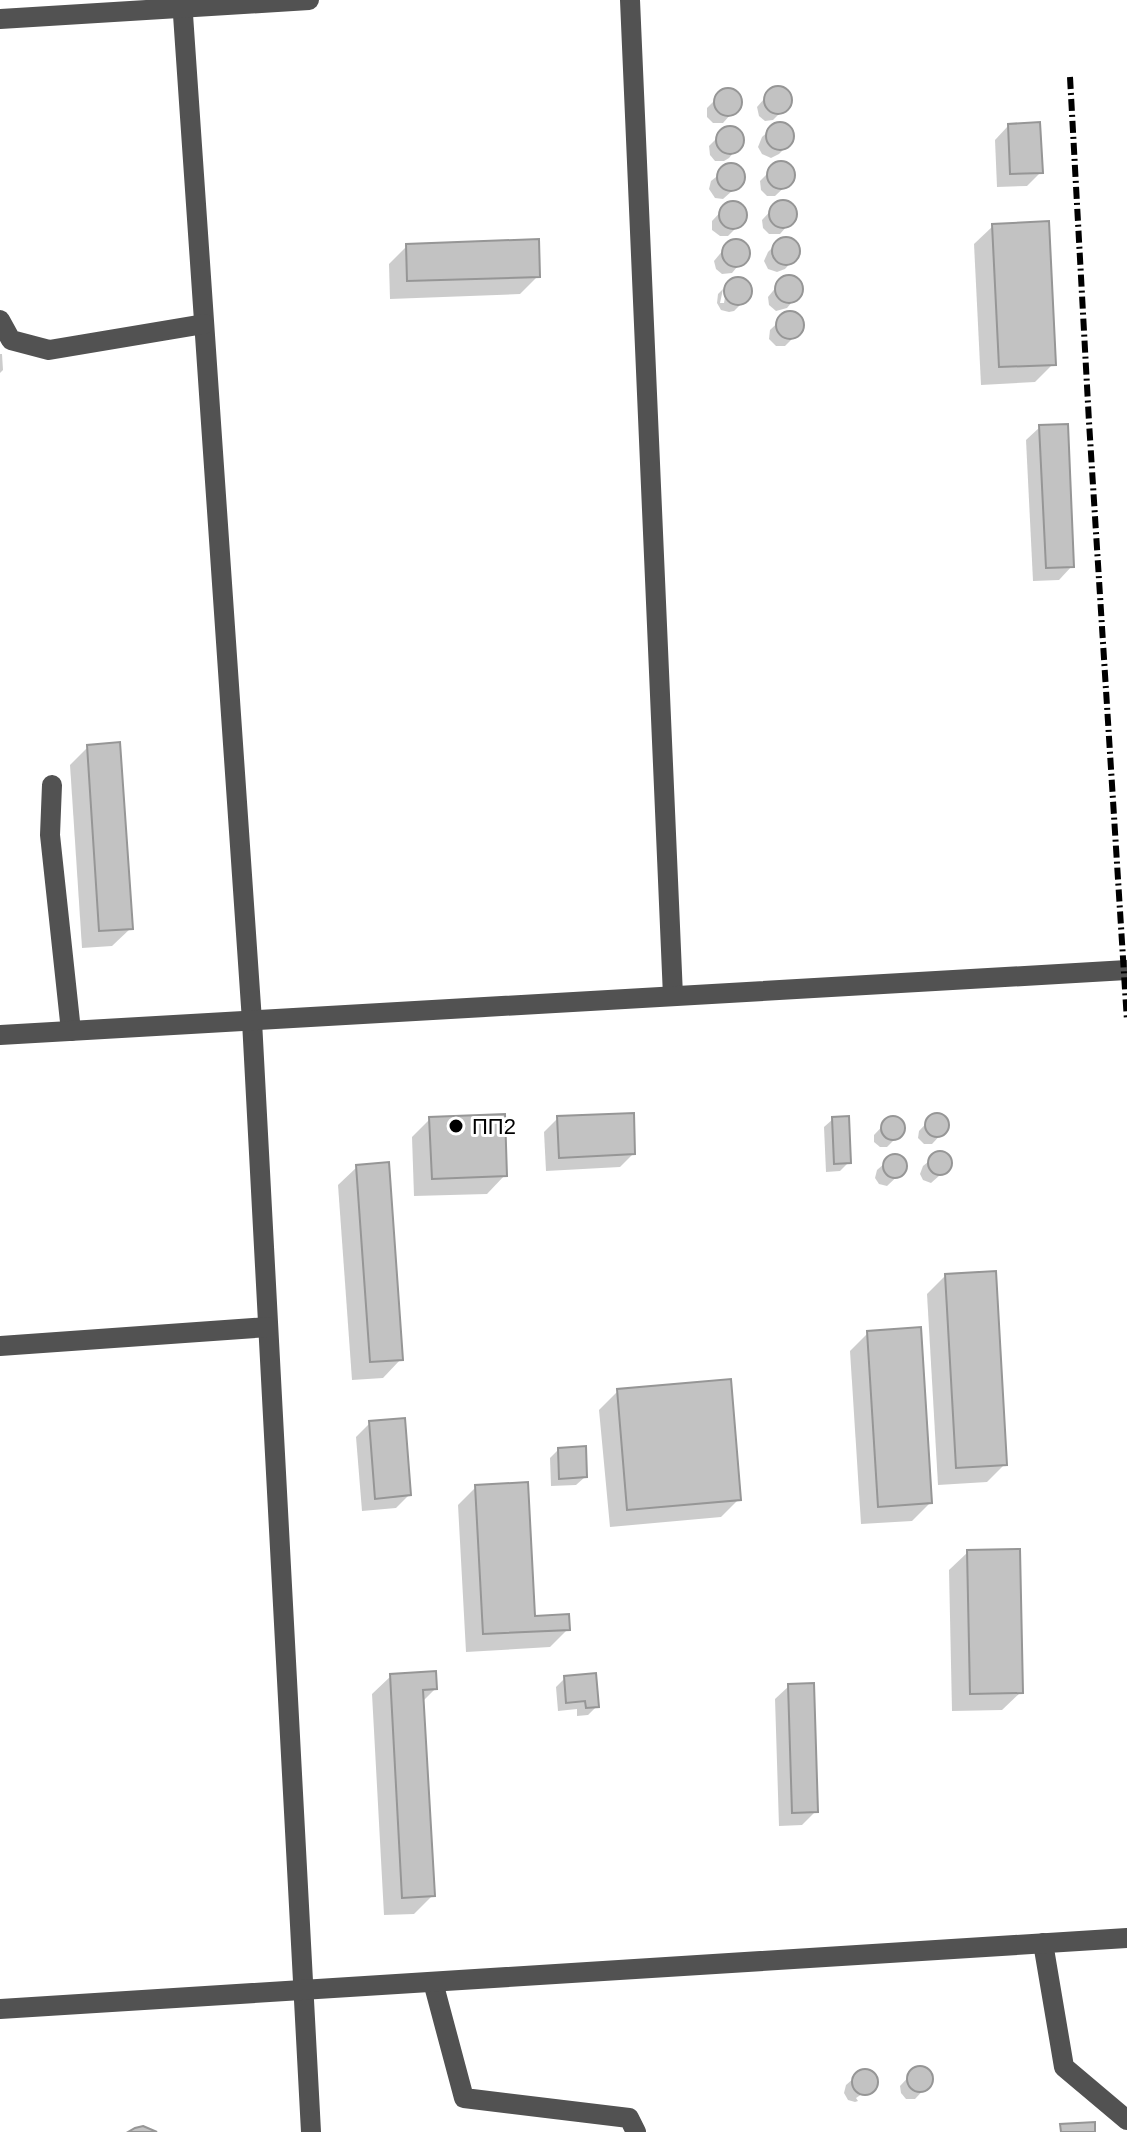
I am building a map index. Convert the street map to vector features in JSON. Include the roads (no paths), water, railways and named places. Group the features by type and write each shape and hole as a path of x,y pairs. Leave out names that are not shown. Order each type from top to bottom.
{"lane":[{"path":"0,19 182,4 309,0"},
{"path":"630,0 673,996"},
{"path":"182,4 252,1021 311,2132"},
{"path":"0,320 11,340 49,350 204,324"},
{"path":"52,785 50,835 71,1031"},
{"path":"0,1035 1127,970"},
{"path":"0,1346 268,1327"},
{"path":"0,2009 1127,1938"},
{"path":"1043,1943 1064,2067 1127,2120"},
{"path":"433,1982 464,2098 629,2118 636,2132"}],"railway":[{"path":"1070,77 1127,1021"}],"place":[{"name":"ПП2","path":"456,1126"}]}
